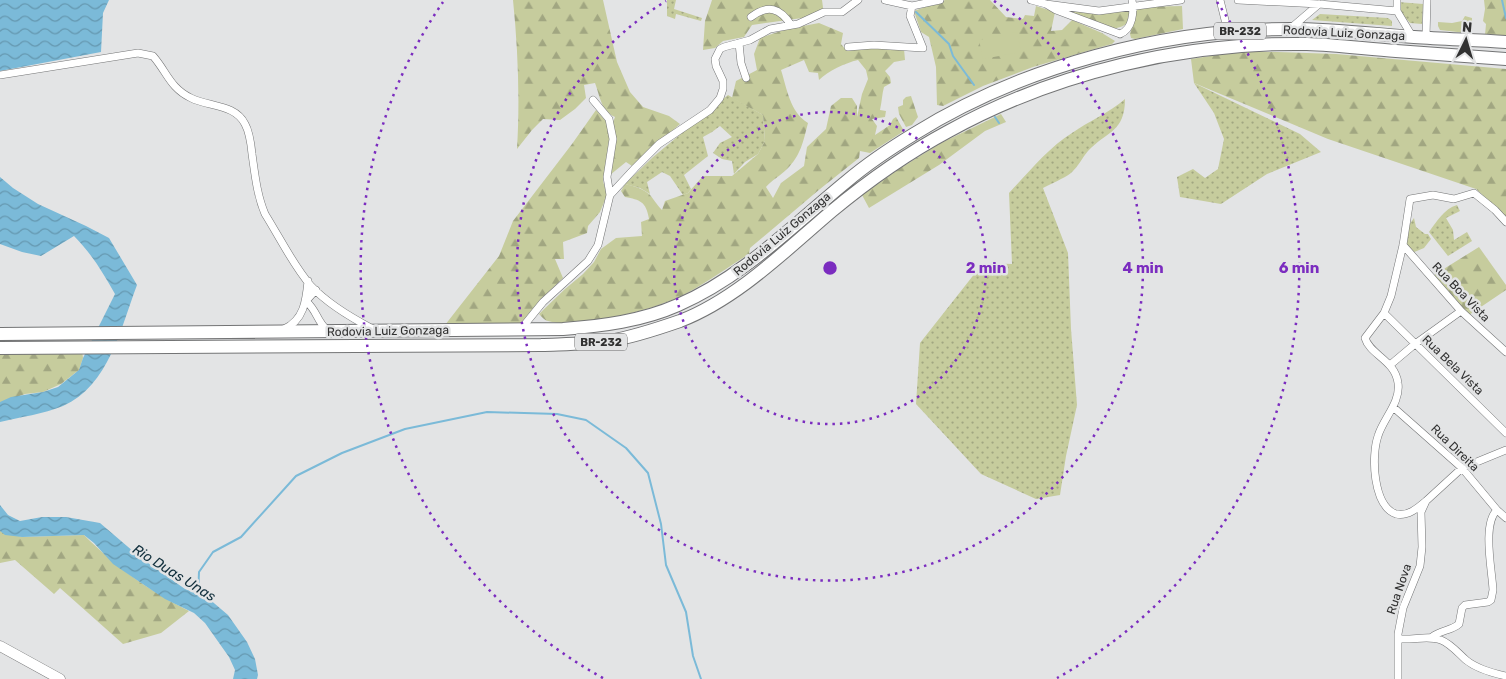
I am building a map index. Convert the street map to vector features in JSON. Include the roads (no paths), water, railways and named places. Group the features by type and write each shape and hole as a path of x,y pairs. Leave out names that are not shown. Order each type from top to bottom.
{"highway":[{"name":"Rodovia Luiz Gonzaga","path":"0,348 132,332 563,329 608,325 676,306 731,277 850,178 920,130 984,96 1048,71 1122,50 1228,32 1290,29 1327,30 1426,38 1505,41"},
{"name":"Rodovia Luiz Gonzaga","path":"0,334 131,348 541,345 610,341 647,332 682,320 721,300 753,278 835,209 879,175 914,152 950,130 1021,98 1065,81 1126,63 1165,56 1244,47 1307,44 1506,59"}],"main road":[{"path":"0,646 60,679"}],"street":[{"path":"610,195 659,144 710,110 715,104 723,89 723,81 715,59 720,49 750,40 770,29 798,24 824,12 842,12 858,0"},
{"path":"885,0 912,6 940,0"},
{"path":"1031,0 1046,4 1099,11 1132,2 1181,0"},
{"path":"1220,0 1228,32"},
{"path":"1238,0 1319,4 1397,11"},
{"path":"1397,0 1397,11 1412,37"},
{"path":"1426,38 1427,0"},
{"path":"1046,4 1056,10 1120,34 1126,31 1131,22 1132,2"},
{"path":"1290,29 1319,4"},
{"path":"848,47 874,45 923,48 910,16 912,6"},
{"path":"751,17 763,9 775,9 788,19 791,25"},
{"path":"1120,34 1122,50"},
{"path":"739,43 741,63 746,78"},
{"path":"0,75 138,52 153,56 174,86 185,94 193,99 233,111 241,117 246,125 250,141 260,202 265,214 308,281 316,290 356,320 376,330"},
{"path":"521,329 543,302 588,261 598,245 610,195 607,177 613,139 609,119 594,100"},
{"path":"1506,222 1495,210 1474,193 1454,199 1429,195 1408,200 1403,245 1391,296 1384,313 1365,338 1368,344 1390,365 1396,374 1399,384 1398,394 1393,407 1383,423 1377,439 1375,470 1380,497 1389,511 1405,514 1415,510 1462,468 1506,450"},
{"name":"Rua Boa Vista","path":"1403,245 1461,311 1506,352"},
{"path":"279,331 292,326 300,316 306,301 308,281"},
{"path":"306,301 316,290"},
{"path":"306,301 315,309 320,323 328,331"},
{"path":"1390,365 1415,344 1461,311"},
{"name":"Rua Bela Vista","path":"1384,313 1506,432"},
{"name":"Rua Direita","path":"1393,407 1462,468 1506,518"},
{"name":"Rua Nova","path":"1398,679 1398,635 1403,608 1420,566 1422,547 1421,516 1426,501"},
{"path":"1432,637 1459,624 1462,608 1465,605 1491,600 1493,590 1489,529 1492,515 1497,510"},
{"path":"1398,635 1406,639 1432,637 1447,643 1480,668 1494,674 1506,676"}],"water":[{"path":"0,0 109,0 103,13 101,52 0,71"},
{"path":"0,177 38,204 109,238 137,285 111,354 92,385 79,397 63,406 0,422 0,402 11,397 43,392 58,387 79,370 83,358 115,294 102,271 74,236 41,256 0,244"},
{"name":"Rio Duas Unas","path":"0,505 8,515 20,521 42,517 66,517 100,523 141,558 185,589 208,598 228,615 247,642 255,659 257,679 233,679 235,670 229,657 205,623 194,613 165,599 113,564 84,535 22,537 5,535 0,531"}],"waterway":[{"path":"1502,0 1506,18"},
{"path":"916,12 949,44 953,56 974,85"},
{"path":"995,117 999,123"},
{"path":"198,596 199,572 213,552 241,537 296,476 342,453 405,429 487,412 557,414 586,420 626,448 648,473 661,524 666,565 686,612 693,656 701,679"}]}
